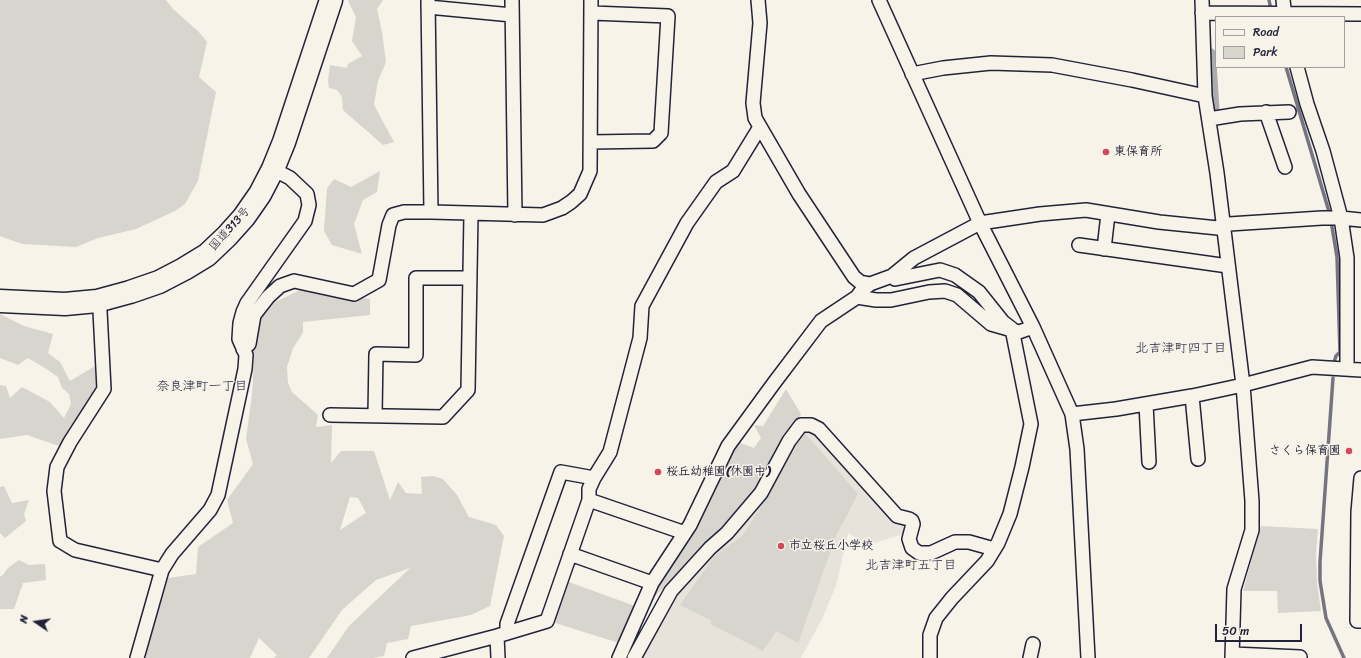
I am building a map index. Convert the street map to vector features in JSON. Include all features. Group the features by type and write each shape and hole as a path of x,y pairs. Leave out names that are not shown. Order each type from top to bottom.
{"highway":[{"name":"国道313号","path":"0,300 65,304 97,301 159,282 207,255 244,217 260,194 273,169 284,142 331,0"}],"street":[{"path":"512,0 515,215"},
{"path":"758,0 760,23 754,103 755,118 799,194 854,277 860,282 870,284"},
{"path":"879,0 980,222 1033,326 1072,414 1077,449 1088,658"},
{"path":"1283,0 1283,15"},
{"path":"431,212 428,3 512,15"},
{"path":"243,349 249,344 254,315 268,297 280,286 294,281 354,294 379,280 389,225 394,215 404,212 543,215 562,208 571,202 580,194 590,171 592,3 668,16 661,134 653,141 591,142"},
{"path":"1300,658 1233,656 1234,589 1252,530 1252,501 1243,385 1228,266 1214,118 1205,96 1202,6 1283,15 1361,14"},
{"path":"912,74 943,68 990,63 1052,65 1205,96"},
{"path":"1297,68 1307,104 1323,152 1347,258 1347,369"},
{"path":"1266,112 1285,167"},
{"path":"1214,118 1240,114 1289,112"},
{"path":"413,658 435,655 547,621 589,500 589,489 610,452 640,338 642,306 688,223 716,182 733,171 760,127"},
{"path":"137,658 162,570 172,554 210,510 218,495 245,369 246,355 240,339 240,323 247,302 305,221 309,205 307,194 290,178 273,169"},
{"path":"619,658 652,582 690,525 728,446 769,389 821,321 857,297 862,290 870,284 892,276 914,258 980,222 1086,210 1159,222 1218,228 1224,225 1322,218 1361,220"},
{"path":"330,415 442,417 468,390 472,214"},
{"path":"1104,249 1108,214"},
{"path":"1079,245 1228,266"},
{"path":"892,276 894,279 940,270 955,274 979,292 1003,322 1012,329 1031,424 1010,514 998,544 987,561 952,598 936,618 930,635 930,658"},
{"path":"376,415 376,354 416,355 416,278 470,278"},
{"path":"857,297 876,300 891,300 930,292 945,291 957,295 991,324 1019,332 1033,326"},
{"path":"97,301 100,311 104,389 70,442 58,467 54,491 60,541 75,550 162,570"},
{"path":"1072,414 1116,409 1192,396 1312,368 1361,370"},
{"path":"1192,396 1198,459"},
{"path":"1146,404 1149,462"},
{"path":"634,658 672,591 710,548 728,533 761,493 789,440 801,425 810,425 819,429 897,516 912,521 913,524 908,539 912,548 920,553 931,553 955,542 969,542 994,549"},
{"path":"498,658 502,635 561,472 594,478"},
{"path":"1361,478 1357,621 1361,621"},
{"path":"589,500 684,533"},
{"path":"570,554 652,582"},
{"path":"1030,658 1033,644"}],"shaded area":[{"name":"市立桜丘小学校","path":"808,428 908,522 907,533 874,543 861,541 848,533 836,586 823,617 801,658 641,658 683,586 798,433"}],"green space":[{"path":"0,0 166,0 173,9 198,31 207,42 199,77 216,92 198,181 185,204 175,211 136,229 98,238 76,247 22,244 0,236"},
{"path":"383,0 377,9 386,62 378,81 374,105 394,142 383,145 343,110 342,97 337,90 329,88 328,81 330,65 347,68 348,64 362,56 352,41 356,17 348,1"},
{"path":"380,171 377,192 363,200 354,224 362,254 332,245 324,231 327,188 334,179 351,187"},
{"path":"302,289 370,299 370,315 303,322 303,333 293,348 287,367 288,383 292,392 318,415 316,427 332,425 331,463 341,451 374,451 390,500 398,482 406,493 422,494 421,477 433,476 443,479 457,495 469,517 496,525 504,536 490,606 471,615 411,626 408,639 387,643 384,656 372,658 327,658 349,626 410,568 376,580 342,610 309,658 274,658 277,655 259,638 250,658 144,658 168,578 196,574 198,547 233,523 227,500 253,464 246,439 252,394 254,359 252,341 260,316 269,305","holes":["350,497 358,498 366,513 340,530"]},
{"path":"0,314 24,326 53,334 48,353 60,362 70,381 95,366 97,391 59,446 27,435 0,439 0,385 6,386 10,398 22,387 50,402 64,418 71,404 69,394 62,388 58,377 45,368 28,358 18,365 0,358"},
{"path":"786,389 801,414 759,489 710,544 706,543 645,607 657,582 696,528 738,442 754,448 761,438 754,425 763,426"},
{"name":"市立桜丘小学校","path":"804,432 858,494 836,536 798,643 776,631 763,651 710,624 712,621 680,605 715,555 742,536 768,496"},
{"path":"4,486 12,503 29,500 24,514 26,521 5,538 0,533 0,487"},
{"path":"1261,526 1318,529 1316,554 1317,583 1321,611 1278,613 1277,591 1243,591"},
{"path":"19,560 29,565 45,564 46,580 23,583 14,609 0,609 0,576 2,576 8,568"},
{"path":"566,581 635,606 619,643 552,622"}],"waterway":[{"path":"1269,0 1271,10"},
{"path":"1210,54 1214,118"},
{"path":"1286,68 1330,215"},
{"path":"1331,221 1337,257 1340,352 1336,356 1334,362"},
{"path":"1333,378 1320,562 1320,581 1326,618 1344,658"}],"place":[{"name":"東保育所","path":"1106,152"},
{"name":"さくら保育園","path":"1349,451"},
{"name":"桜丘幼稚園(休園中)","path":"658,472"},
{"name":"市立桜丘小学校","path":"781,546"}],"district":[{"name":"北吉津町四丁目","path":"1181,349"},
{"name":"奈良津町一丁目","path":"202,387"},
{"name":"北吉津町五丁目","path":"911,566"}]}
